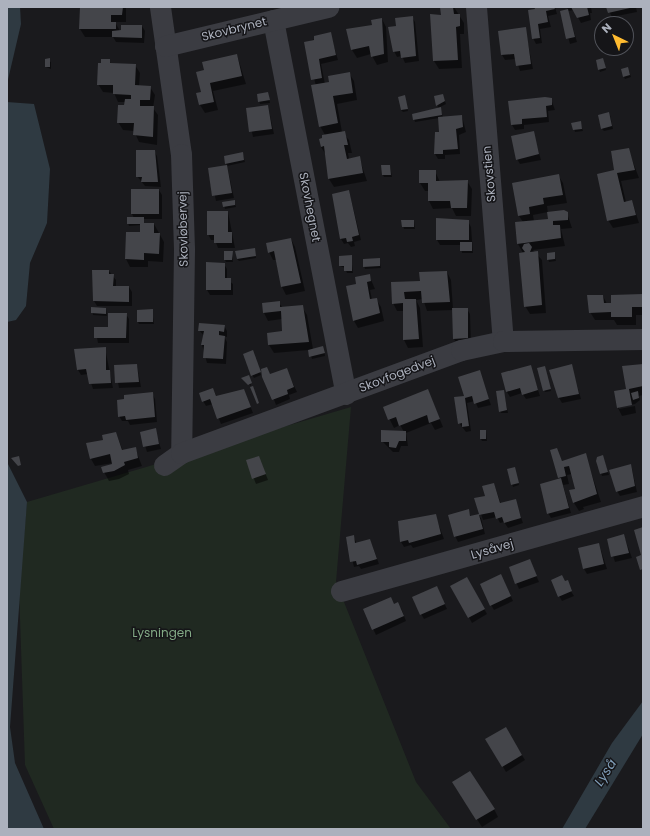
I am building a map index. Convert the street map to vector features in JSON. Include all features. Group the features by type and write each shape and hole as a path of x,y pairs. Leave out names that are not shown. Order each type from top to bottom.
{"street":[{"name":"Skovløbervej","path":"160,7 181,154 184,249 181,453"},
{"name":"Skovbrynet","path":"165,46 328,7"},
{"name":"Skovstien","path":"476,7 503,341"},
{"name":"Skovhegnet","path":"273,20 346,394"},
{"name":"Skovfogedvej","path":"164,465 181,453 346,394 461,350 503,341 643,338"},
{"name":"Lysåvej","path":"341,591 643,506"}],"green space":[{"name":"Lysningen","path":"351,407 336,582 416,782 451,829 54,829 25,765 19,589 27,502"}],"water":[{"path":"7,7 20,7 21,24 7,84"},
{"path":"7,102 34,104 50,169 47,223 30,263 26,306 16,320 7,322"},
{"path":"7,462 27,502 10,727 15,763 44,829 7,829"},
{"name":"Lyså","path":"643,701 643,734 585,829 562,829 612,743"}],"building":[{"path":"80,7 123,7 122,15 111,15 111,22 116,22 116,29 79,29"},
{"path":"440,7 453,7 454,14 460,14 460,26 456,27 458,60 433,61 430,14 441,15"},
{"path":"534,7 554,7 555,9 546,11 548,22 538,24 540,38 532,39 528,10 535,9"},
{"path":"571,7 587,7 589,15 577,18"},
{"path":"606,7 630,7 630,8 608,13"},
{"path":"568,9 575,37 566,39 560,11"},
{"path":"413,16 416,56 401,58 400,51 393,52 388,27 396,26 395,18"},
{"path":"382,18 384,54 371,57 369,46 351,50 346,29 372,25 371,20"},
{"path":"121,25 142,25 142,38 112,37 112,31 121,30"},
{"path":"526,27 531,64 516,66 514,54 501,55 498,31"},
{"path":"331,32 336,55 319,59 322,78 311,80 304,42 314,40 314,36"},
{"path":"237,54 242,76 210,83 214,102 199,105 196,93 201,92 196,72 204,70 202,62"},
{"path":"50,58 50,67 45,67 45,59"},
{"path":"603,58 606,68 598,70 596,60"},
{"path":"101,59 110,59 110,63 136,64 135,85 151,86 150,100 140,100 140,106 154,106 153,137 133,135 134,123 117,123 118,105 124,105 125,99 131,99 131,95 113,94 113,85 97,85 98,63 101,63"},
{"path":"628,67 630,75 623,77 621,69"},
{"path":"350,72 353,93 333,96 338,123 319,127 311,85 329,82 328,76"},
{"path":"268,92 270,100 258,102 257,94"},
{"path":"443,94 445,101 436,106 434,96"},
{"path":"405,95 408,109 401,110 398,97"},
{"path":"545,97 552,98 552,105 546,106 547,117 522,119 522,124 511,125 508,101"},
{"path":"268,105 272,129 249,132 246,108"},
{"path":"441,107 442,115 413,120 412,114"},
{"path":"609,112 612,126 601,129 598,115"},
{"path":"462,115 463,127 456,129 458,149 443,150 443,154 434,154 435,132 439,132 438,117"},
{"path":"581,121 582,129 573,130 571,123"},
{"path":"345,131 348,145 344,145 347,159 360,156 363,173 328,179 324,146 321,147 319,139 322,138 322,135"},
{"path":"534,131 539,154 516,160 511,136"},
{"path":"629,148 635,170 617,173 624,202 632,200 636,215 607,221 597,174 614,170 611,151"},
{"path":"136,150 155,150 158,182 141,182 142,177 136,177"},
{"path":"243,152 244,160 225,164 224,156"},
{"path":"227,165 232,193 212,196 208,168"},
{"path":"381,165 390,165 391,175 382,175"},
{"path":"419,170 436,170 436,181 468,180 467,208 451,208 450,201 428,201 428,183 419,183"},
{"path":"559,174 563,195 543,198 544,204 529,207 530,214 518,216 512,183"},
{"path":"131,189 159,189 159,214 131,214"},
{"path":"349,190 359,235 352,237 353,241 347,242 346,238 340,239 332,194"},
{"path":"235,200 235,205 223,207 222,202"},
{"path":"564,210 568,212 568,220 553,221 553,225 560,225 561,238 517,244 515,222 548,219 547,212"},
{"path":"207,211 228,211 228,232 232,232 232,243 214,243 214,235 207,235"},
{"path":"127,217 144,217 144,223 154,223 154,233 160,233 159,254 144,253 144,260 125,259 126,232 140,232 140,224 127,224"},
{"path":"436,218 469,220 469,240 436,240"},
{"path":"401,220 414,220 414,227 402,227"},
{"path":"291,238 301,283 281,287 274,251 268,253 266,243"},
{"path":"460,242 472,242 472,251 460,251"},
{"path":"529,243 532,247 530,252 538,251 542,305 524,307 519,253 525,252 522,248 524,244"},
{"path":"255,248 256,256 237,259 235,251"},
{"path":"224,251 233,251 232,260 224,260"},
{"path":"555,252 555,259 547,260 547,253"},
{"path":"352,255 352,271 344,271 344,266 339,266 339,256"},
{"path":"380,258 380,266 363,267 363,259"},
{"path":"206,262 225,263 225,278 231,278 231,290 206,290"},
{"path":"92,270 109,270 109,274 114,274 113,286 129,286 129,302 93,301"},
{"path":"447,271 450,302 422,303 421,291 404,292 405,299 416,299 419,339 403,340 403,303 392,304 391,282 420,281 419,272"},
{"path":"370,274 371,281 367,282 370,299 377,298 380,313 353,321 346,286 356,284 355,277"},
{"path":"643,294 643,307 632,307 632,317 611,317 611,312 589,313 587,295 603,295 604,303 611,303 611,295"},
{"path":"280,301 280,307 303,305 309,342 268,345 267,333 282,331 281,311 263,313 262,303"},
{"path":"91,307 106,308 106,314 91,313"},
{"path":"452,308 468,308 468,338 453,339"},
{"path":"153,309 153,322 137,322 137,310"},
{"path":"108,313 127,313 126,338 94,338 94,327 108,327"},
{"path":"199,323 225,325 224,332 219,331 219,335 225,336 223,359 203,358 204,345 201,345 204,331 198,331"},
{"path":"323,346 325,353 309,357 308,350"},
{"path":"106,347 106,370 110,370 111,383 89,384 86,369 77,370 74,349"},
{"path":"253,350 261,372 251,376 243,354"},
{"path":"137,364 139,382 115,383 114,365"},
{"path":"572,364 579,394 558,398 549,370"},
{"path":"643,364 643,386 629,389 632,405 617,408 614,391 626,389 622,366"},
{"path":"531,365 538,390 522,395 520,388 506,392 501,373"},
{"path":"545,366 551,389 543,391 537,368"},
{"path":"267,367 270,374 287,368 294,387 287,390 288,394 272,400 262,377 261,369"},
{"path":"480,370 489,399 474,404 472,396 465,398 469,426 462,427 462,423 458,424 454,397 464,396 458,377"},
{"path":"249,375 252,383 248,385 241,378"},
{"path":"253,386 259,403 257,404 250,387"},
{"path":"213,388 216,396 244,389 251,407 217,419 210,399 202,402 199,393"},
{"path":"428,389 440,419 429,423 427,415 399,426 396,417 388,420 383,407"},
{"path":"504,390 507,410 499,412 496,391"},
{"path":"638,391 639,398 633,400 631,393"},
{"path":"153,392 155,417 126,420 125,416 118,417 117,400 124,399 124,395"},
{"path":"156,428 159,444 143,447 140,432"},
{"path":"381,430 406,431 406,441 399,441 396,448 389,447 389,442 381,442"},
{"path":"480,430 486,430 486,439 480,439"},
{"path":"116,432 122,450 136,447 138,458 124,462 125,465 114,471 103,473 101,467 112,464 110,454 90,459 86,443 103,440 102,435"},
{"path":"557,448 562,461 586,453 597,494 573,503 569,490 575,489 569,466 564,467 566,476 558,478 550,450"},
{"path":"603,455 608,472 600,474 596,461 597,457"},
{"path":"19,456 21,465 18,466 11,458"},
{"path":"259,456 266,474 252,479 246,460"},
{"path":"631,464 635,486 616,492 609,470"},
{"path":"515,467 519,483 511,485 507,469"},
{"path":"561,478 569,508 547,514 540,484"},
{"path":"494,483 500,503 516,499 521,518 504,523 502,517 496,519 494,512 479,515 483,529 454,537 448,515 469,509 470,516 479,514 474,498 485,496 482,486"},
{"path":"436,514 441,534 409,543 408,540 400,542 398,521"},
{"path":"643,527 643,569 640,570 636,557 641,555 634,530"},
{"path":"624,534 629,553 611,557 607,539"},
{"path":"354,535 355,543 370,539 377,559 357,565 356,561 350,562 346,537"},
{"path":"599,543 604,564 583,569 578,548"},
{"path":"530,559 537,576 515,584 509,567"},
{"path":"501,574 511,596 490,606 480,584"},
{"path":"562,575 565,581 568,580 572,591 558,597 551,580"},
{"path":"467,577 485,609 468,618 450,586"},
{"path":"437,586 445,604 420,615 412,597"},
{"path":"391,597 394,604 398,602 404,616 372,630 363,609"},
{"path":"506,727 522,755 502,767 485,739"},
{"path":"470,771 495,809 476,820 452,782"}]}
